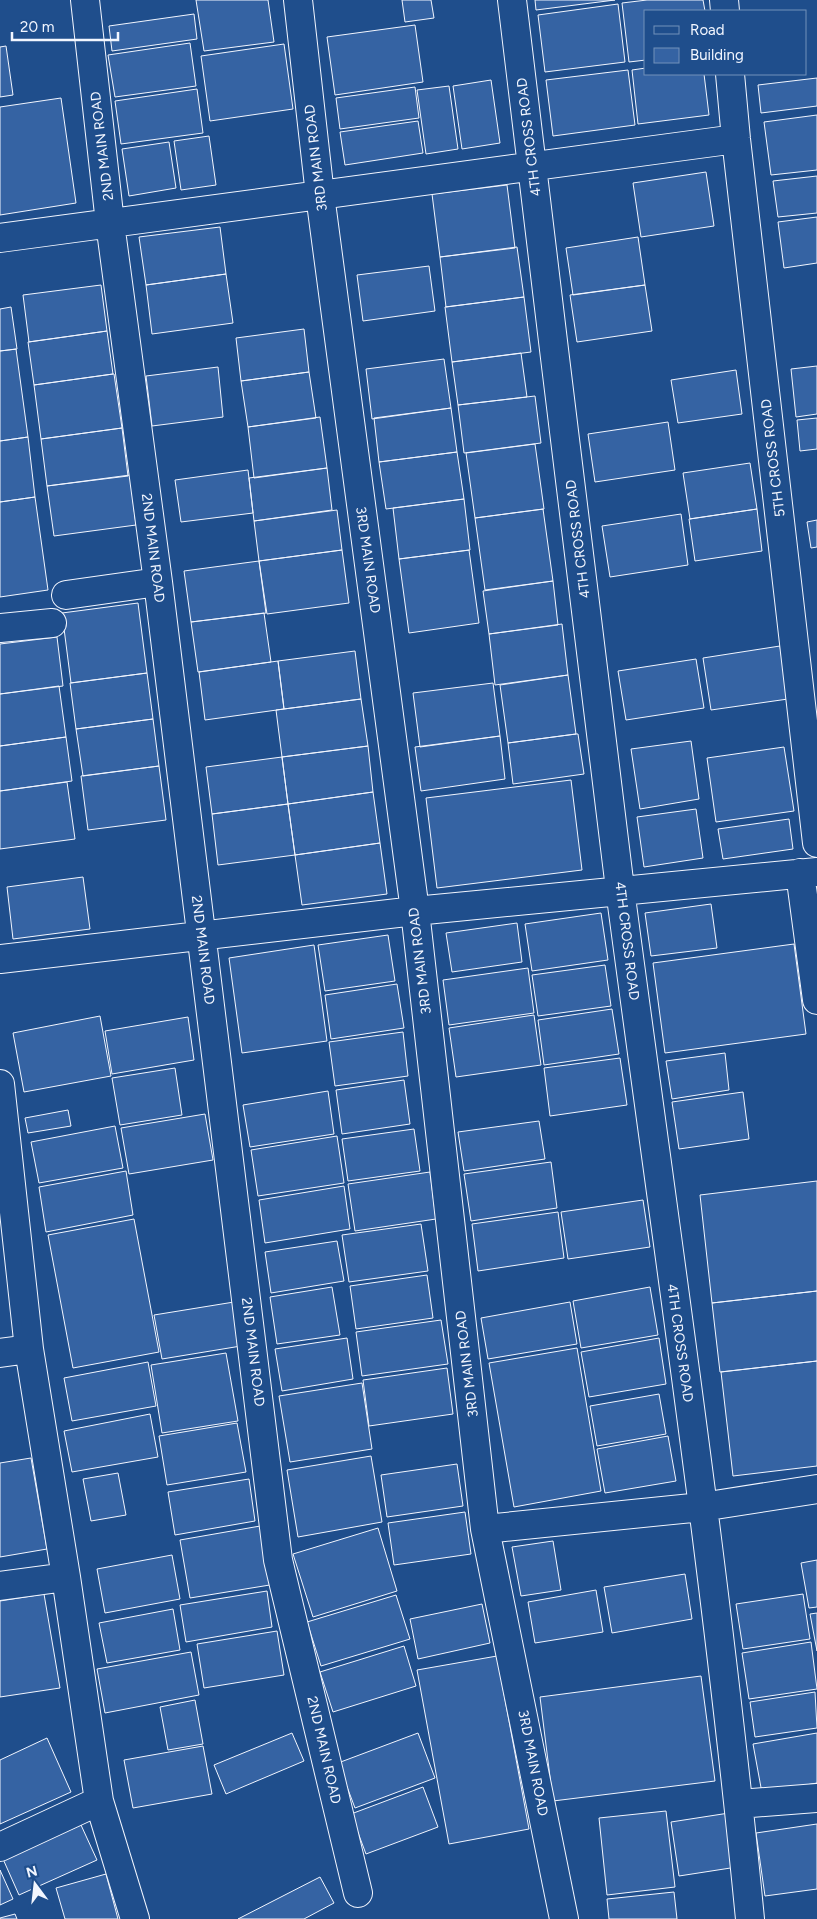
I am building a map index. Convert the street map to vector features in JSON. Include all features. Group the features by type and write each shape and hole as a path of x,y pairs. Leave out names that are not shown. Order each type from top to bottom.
{"street":[{"name":"2ND MAIN ROAD","path":"85,0 110,223 158,582 278,1560 358,1893"},
{"name":"3RD MAIN ROAD","path":"298,0 320,195 415,911 486,1529 564,1919"},
{"name":"4TH CROSS ROAD","path":"512,0 620,890 702,1507 739,1804 750,1919"},
{"name":"5TH CROSS ROAD","path":"730,75 817,843"},
{"path":"0,238 736,139"},
{"path":"66,595 158,582"},
{"path":"0,628 52,623"},
{"path":"0,959 415,911 808,873 817,1000"},
{"path":"0,1084 4,1150 29,1349 66,1577 99,1801 135,1919"},
{"path":"0,1353 29,1349"},
{"path":"486,1529 702,1507 817,1489"},
{"path":"0,1586 66,1577"},
{"path":"739,1804 817,1798"},
{"path":"0,1847 99,1801"}],"building":[{"path":"196,0 268,0 274,42 204,51"},
{"path":"402,0 431,0 434,18 405,22"},
{"path":"535,0 615,0 536,10"},
{"path":"647,0 703,0 705,10 644,10 644,60 629,62 622,3"},
{"path":"618,4 625,62 545,72 538,15"},
{"path":"194,14 197,39 112,51 109,26"},
{"path":"415,25 423,82 335,95 327,37"},
{"path":"190,43 196,86 115,97 108,55"},
{"path":"284,44 293,109 210,121 201,56"},
{"path":"6,46 13,95 0,97 0,47"},
{"path":"644,68 644,75 704,75 709,115 638,124 632,70"},
{"path":"628,70 635,125 553,136 546,80"},
{"path":"817,78 817,106 761,113 758,85"},
{"path":"491,80 500,143 462,149 453,86"},
{"path":"449,86 458,149 426,154 417,90"},
{"path":"415,87 419,118 340,129 336,98"},
{"path":"197,89 203,133 121,144 115,101"},
{"path":"61,98 76,203 0,215 0,107"},
{"path":"817,115 817,170 771,175 764,122"},
{"path":"418,121 423,153 345,165 340,132"},
{"path":"209,136 216,185 181,190 174,141"},
{"path":"169,142 176,188 129,196 122,149"},
{"path":"706,172 714,226 641,237 633,183"},
{"path":"817,176 817,213 778,217 773,181"},
{"path":"507,185 515,248 440,257 432,194"},
{"path":"817,217 817,263 784,268 778,222"},
{"path":"220,227 226,274 146,285 139,237"},
{"path":"638,237 645,285 573,295 566,248"},
{"path":"517,247 524,297 446,307 440,257"},
{"path":"429,266 435,311 363,321 357,275"},
{"path":"226,274 233,323 152,334 146,285"},
{"path":"101,285 107,331 29,342 23,295"},
{"path":"645,285 652,331 577,342 570,295"},
{"path":"524,297 531,352 452,362 445,307"},
{"path":"11,307 17,349 0,351 0,309"},
{"path":"304,329 309,372 241,381 236,338"},
{"path":"107,331 113,374 34,385 28,342"},
{"path":"16,349 28,437 0,441 0,351"},
{"path":"521,353 527,397 458,405 452,362"},
{"path":"444,359 451,408 372,419 366,369"},
{"path":"817,366 817,414 796,417 791,369"},
{"path":"218,367 223,417 152,426 146,376"},
{"path":"736,370 742,414 678,423 671,380"},
{"path":"309,372 316,418 248,427 241,381"},
{"path":"114,374 122,428 41,439 34,385"},
{"path":"535,396 541,443 464,453 458,405"},
{"path":"451,408 457,452 379,462 374,418"},
{"path":"320,417 327,468 254,478 248,427"},
{"path":"817,418 817,449 800,451 797,420"},
{"path":"668,422 675,470 595,482 588,434"},
{"path":"122,428 128,476 47,486 41,439"},
{"path":"28,437 35,497 0,502 0,441"},
{"path":"535,444 544,509 475,518 466,453"},
{"path":"457,452 464,499 386,509 379,462"},
{"path":"750,463 757,509 690,519 683,473"},
{"path":"327,468 332,510 254,521 249,478"},
{"path":"248,470 253,513 181,522 175,480"},
{"path":"130,475 136,525 54,536 47,486"},
{"path":"35,497 48,590 0,597 0,502"},
{"path":"464,499 470,550 399,559 393,508"},
{"path":"543,509 553,581 485,590 475,518"},
{"path":"757,509 762,551 695,561 689,519"},
{"path":"337,510 342,550 259,561 254,521"},
{"path":"681,514 688,565 610,577 602,526"},
{"path":"817,520 817,547 811,548 807,522"},
{"path":"342,550 349,603 267,614 259,561"},
{"path":"469,550 479,623 409,633 399,559"},
{"path":"259,561 266,613 191,622 184,571"},
{"path":"553,581 558,625 489,634 483,591"},
{"path":"138,603 147,673 71,683 62,613"},
{"path":"264,613 271,662 198,672 191,622"},
{"path":"562,624 568,675 495,685 489,634"},
{"path":"57,637 63,686 0,694 0,644"},
{"path":"780,646 788,699 711,710 703,658"},
{"path":"355,651 361,699 284,709 278,661"},
{"path":"696,659 704,708 626,720 618,671"},
{"path":"278,661 284,709 205,720 199,672"},
{"path":"147,673 153,719 76,729 70,683"},
{"path":"568,675 576,734 508,743 500,685"},
{"path":"493,683 500,736 420,747 413,693"},
{"path":"59,686 66,737 0,746 0,694"},
{"path":"361,699 368,746 282,757 276,710"},
{"path":"153,719 159,766 83,776 76,729"},
{"path":"578,734 584,774 513,784 508,743"},
{"path":"500,736 505,779 421,791 415,747"},
{"path":"66,737 72,781 0,791 0,746"},
{"path":"691,741 699,799 640,809 631,749"},
{"path":"368,746 373,792 288,804 282,757"},
{"path":"784,747 794,811 716,822 707,758"},
{"path":"282,757 288,804 212,814 206,767"},
{"path":"159,766 166,820 88,830 81,776"},
{"path":"571,780 582,870 437,888 426,798"},
{"path":"67,782 75,839 0,849 0,791"},
{"path":"373,792 380,843 295,855 288,804"},
{"path":"288,804 295,855 218,865 212,814"},
{"path":"696,809 703,858 644,867 637,817"},
{"path":"789,819 793,849 723,859 718,829"},
{"path":"380,843 387,894 302,905 295,855"},
{"path":"83,877 90,929 13,939 7,887"},
{"path":"711,904 717,948 651,956 645,913"},
{"path":"601,913 608,960 532,971 525,924"},
{"path":"517,923 522,962 452,972 446,933"},
{"path":"388,935 395,981 325,991 318,945"},
{"path":"794,944 806,1034 665,1053 653,963"},
{"path":"314,945 327,1041 242,1053 229,958"},
{"path":"605,965 611,1006 538,1016 532,975"},
{"path":"528,968 534,1013 449,1025 443,980"},
{"path":"397,984 404,1028 331,1039 325,995"},
{"path":"612,1009 619,1054 544,1065 538,1020"},
{"path":"534,1015 541,1065 456,1077 449,1028"},
{"path":"100,1016 111,1076 24,1092 13,1033"},
{"path":"188,1017 194,1060 112,1074 105,1031"},
{"path":"403,1032 408,1076 335,1086 329,1042"},
{"path":"725,1053 729,1090 672,1099 666,1061"},
{"path":"620,1058 627,1105 550,1116 544,1068"},
{"path":"175,1068 182,1115 120,1125 112,1078"},
{"path":"404,1080 410,1124 342,1134 336,1090"},
{"path":"328,1091 334,1134 250,1147 243,1105"},
{"path":"743,1092 749,1139 679,1149 672,1102"},
{"path":"68,1110 71,1126 28,1133 25,1118"},
{"path":"205,1114 213,1160 129,1174 121,1128"},
{"path":"539,1121 545,1159 464,1171 458,1132"},
{"path":"115,1126 123,1168 39,1183 31,1142"},
{"path":"414,1129 420,1171 348,1181 342,1139"},
{"path":"337,1136 344,1183 258,1196 251,1150"},
{"path":"551,1162 557,1208 471,1221 464,1174"},
{"path":"126,1171 133,1215 46,1232 39,1187"},
{"path":"430,1172 436,1219 355,1231 348,1184"},
{"path":"817,1181 817,1291 712,1303 700,1195"},
{"path":"344,1186 350,1229 265,1243 259,1200"},
{"path":"643,1200 650,1247 568,1259 561,1212"},
{"path":"558,1212 564,1258 478,1271 472,1224"},
{"path":"134,1219 159,1352 73,1368 48,1235"},
{"path":"421,1224 428,1271 349,1282 342,1235"},
{"path":"337,1241 344,1281 271,1293 265,1252"},
{"path":"427,1275 433,1318 356,1329 350,1286"},
{"path":"332,1287 340,1335 277,1344 270,1297"},
{"path":"650,1287 658,1335 581,1348 573,1301"},
{"path":"817,1291 817,1361 720,1372 712,1303"},
{"path":"234,1302 241,1346 162,1359 154,1315"},
{"path":"570,1302 577,1344 488,1359 481,1318"},
{"path":"441,1320 448,1364 362,1376 356,1332"},
{"path":"347,1338 353,1379 282,1391 275,1349"},
{"path":"659,1338 666,1384 589,1397 581,1352"},
{"path":"577,1348 601,1491 514,1507 489,1363"},
{"path":"226,1353 238,1421 162,1433 151,1365"},
{"path":"817,1361 817,1466 733,1476 721,1372"},
{"path":"148,1362 156,1406 72,1421 64,1378"},
{"path":"447,1368 453,1414 369,1426 363,1380"},
{"path":"362,1383 372,1449 290,1462 279,1396"},
{"path":"659,1394 666,1434 597,1446 590,1406"},
{"path":"150,1414 158,1457 72,1472 64,1431"},
{"path":"237,1423 246,1472 167,1485 159,1436"},
{"path":"668,1436 676,1481 605,1493 597,1449"},
{"path":"371,1456 382,1522 298,1537 287,1470"},
{"path":"31,1458 47,1549 0,1557 0,1463"},
{"path":"457,1464 463,1506 387,1517 381,1475"},
{"path":"118,1473 126,1515 91,1521 83,1479"},
{"path":"249,1479 255,1521 175,1535 168,1492"},
{"path":"465,1512 471,1554 394,1565 388,1523"},
{"path":"266,1525 276,1584 190,1598 180,1540"},
{"path":"378,1528 397,1591 313,1617 293,1554"},
{"path":"553,1541 561,1590 521,1596 512,1547"},
{"path":"172,1555 180,1599 105,1613 97,1569"},
{"path":"817,1560 817,1607 809,1608 801,1563"},
{"path":"685,1574 692,1619 612,1633 604,1587"},
{"path":"596,1590 603,1632 535,1643 528,1602"},
{"path":"267,1591 272,1627 186,1642 180,1605"},
{"path":"44,1594 60,1688 0,1697 0,1601"},
{"path":"803,1594 810,1639 743,1649 736,1604"},
{"path":"396,1595 410,1639 321,1666 307,1622"},
{"path":"482,1604 490,1643 418,1659 410,1619"},
{"path":"173,1609 180,1650 107,1663 99,1623"},
{"path":"817,1613 817,1651 810,1614"},
{"path":"277,1631 284,1675 204,1688 197,1644"},
{"path":"811,1642 817,1689 749,1699 742,1653"},
{"path":"404,1646 416,1686 333,1712 320,1672"},
{"path":"191,1652 199,1695 105,1713 97,1669"},
{"path":"497,1656 529,1829 449,1844 417,1670"},
{"path":"701,1676 715,1781 553,1801 540,1697"},
{"path":"815,1692 817,1728 755,1737 750,1702"},
{"path":"195,1700 203,1744 168,1750 160,1707"},
{"path":"292,1733 304,1761 226,1794 214,1765"},
{"path":"418,1733 435,1778 355,1808 338,1763"},
{"path":"817,1733 817,1783 762,1793 753,1744"},
{"path":"47,1738 71,1792 0,1824 0,1760"},
{"path":"203,1746 212,1794 133,1808 124,1760"},
{"path":"423,1787 438,1827 366,1854 351,1814"},
{"path":"666,1811 675,1887 607,1895 599,1818"},
{"path":"729,1813 737,1867 679,1876 671,1822"},
{"path":"817,1824 817,1889 765,1896 756,1833"},
{"path":"81,1825 97,1860 19,1895 3,1859"},
{"path":"0,1870 13,1899 0,1905"},
{"path":"106,1874 118,1919 65,1919 56,1888"},
{"path":"320,1877 334,1903 304,1919 238,1919"},
{"path":"674,1892 677,1919 609,1919 607,1899"},
{"path":"15,1914 17,1919 0,1919 0,1918"}]}
